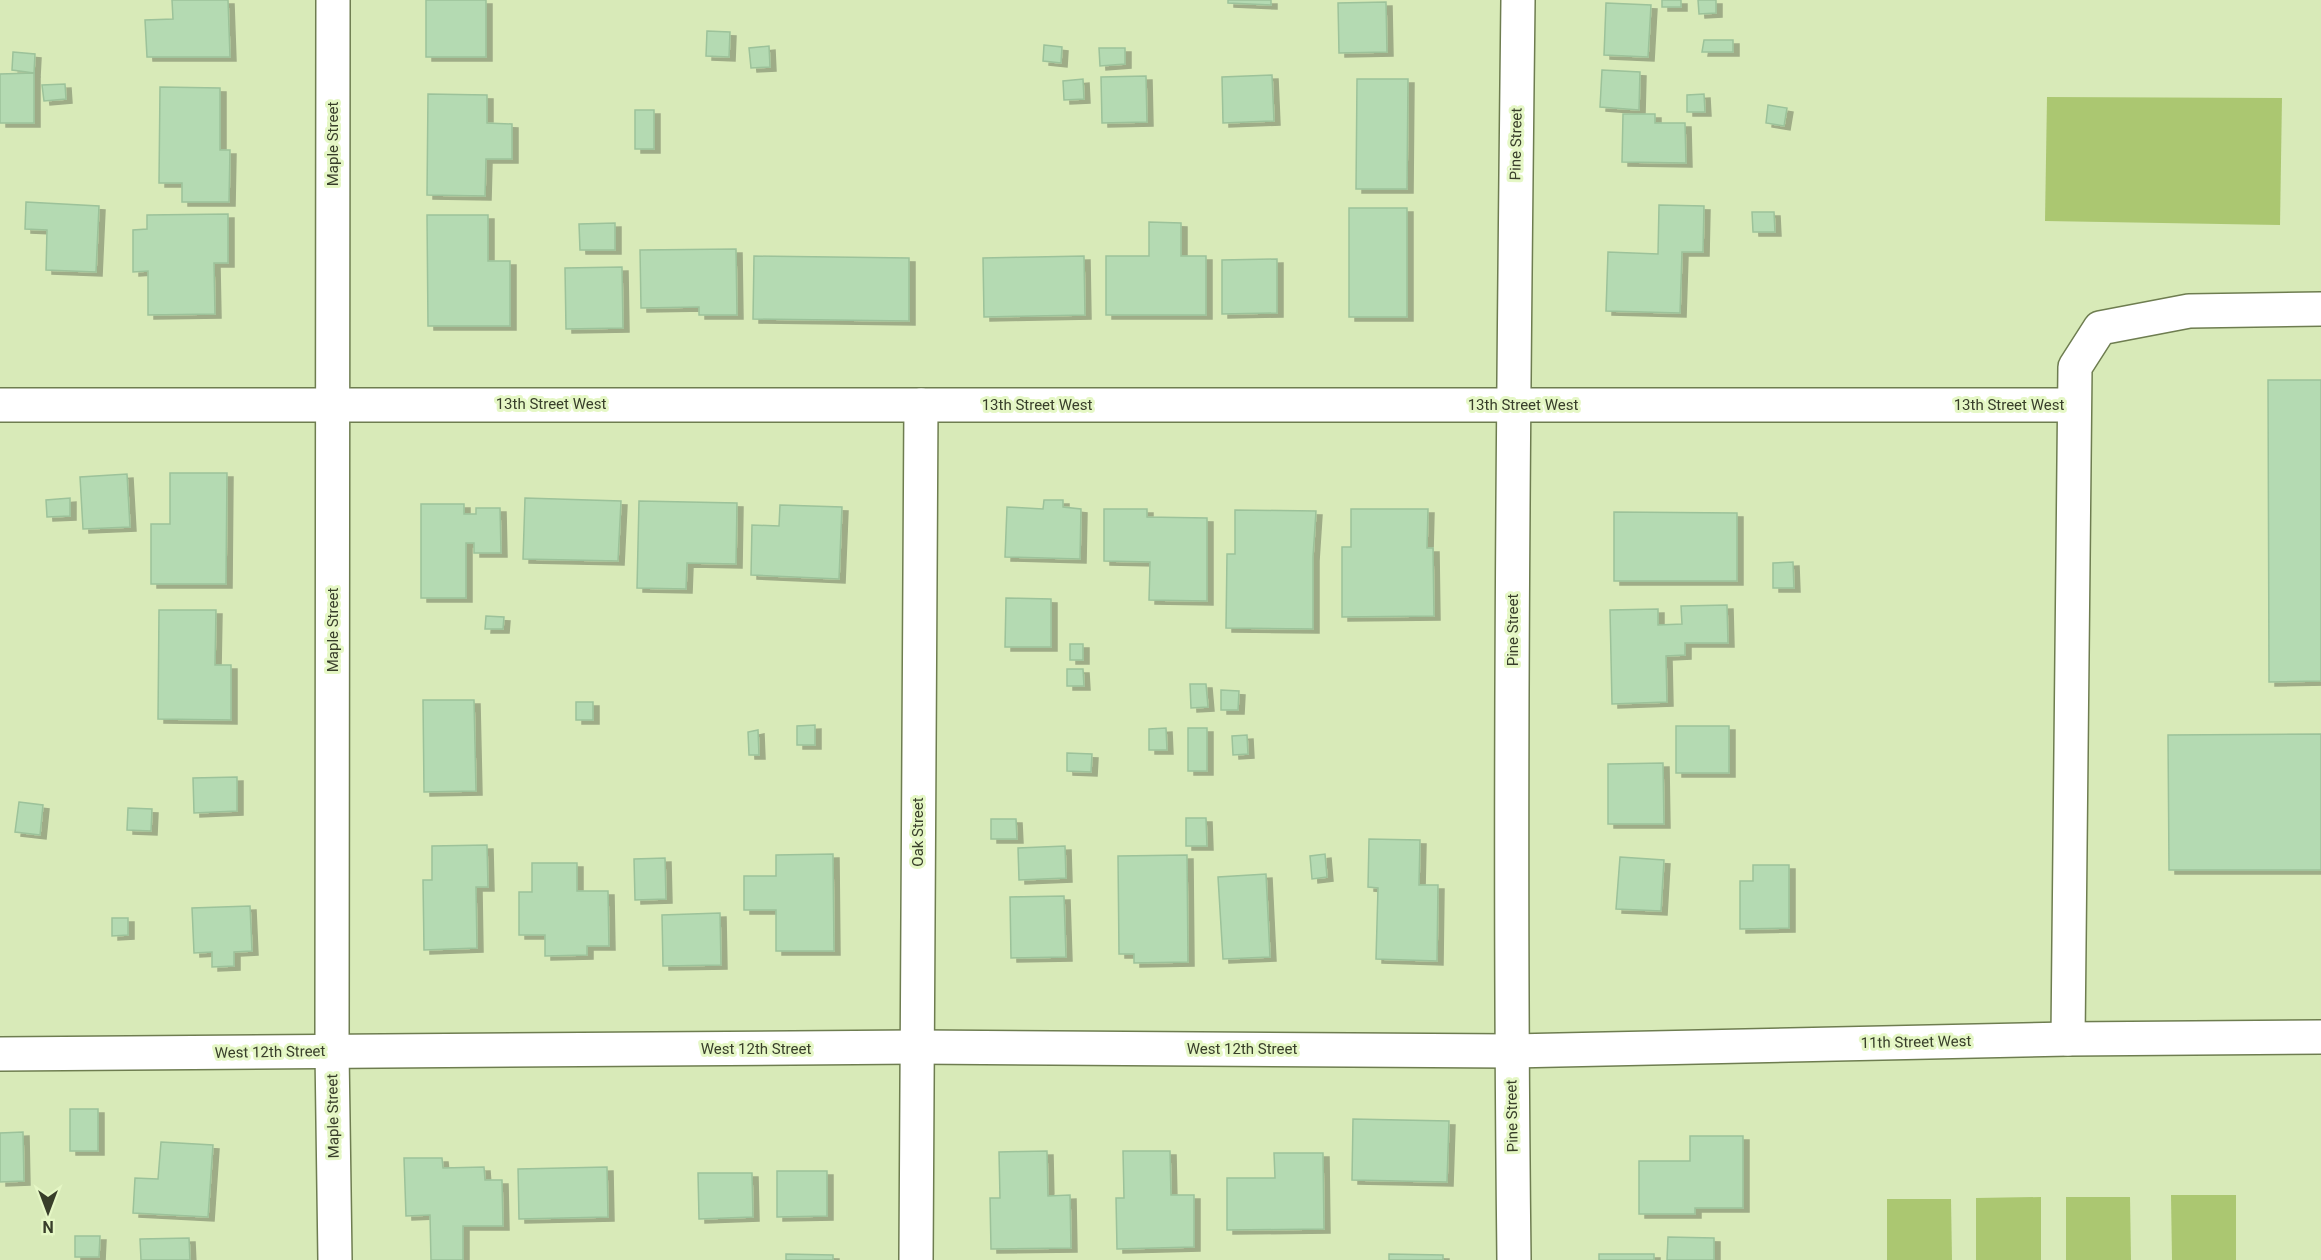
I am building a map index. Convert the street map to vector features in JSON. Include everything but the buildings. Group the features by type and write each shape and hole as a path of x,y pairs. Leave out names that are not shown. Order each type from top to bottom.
{"street":[{"name":"Maple Street","path":"333,0 332,1051 334,1260"},
{"name":"Pine Street","path":"1514,1260 1511,1051 1513,405 1518,0"},
{"path":"2068,1039 2075,367 2100,328 2189,311 2321,309"},
{"name":"13th Street West","path":"0,405 2074,405"},
{"name":"Oak Street","path":"916,1260 921,405"},
{"name":"11th Street West","path":"1511,1051 2068,1039 2321,1037"},
{"name":"West 12th Street","path":"0,1054 916,1047 1511,1051"}],"green space":[{"path":"2047,97 2282,98 2280,225 2045,221"},
{"path":"2171,1195 2236,1195 2236,1260 2172,1260"},
{"path":"2041,1197 2041,1260 1976,1260 1976,1198"},
{"path":"2066,1197 2130,1197 2131,1260 2066,1260"},
{"path":"1887,1199 1951,1199 1952,1260 1887,1260"}]}
